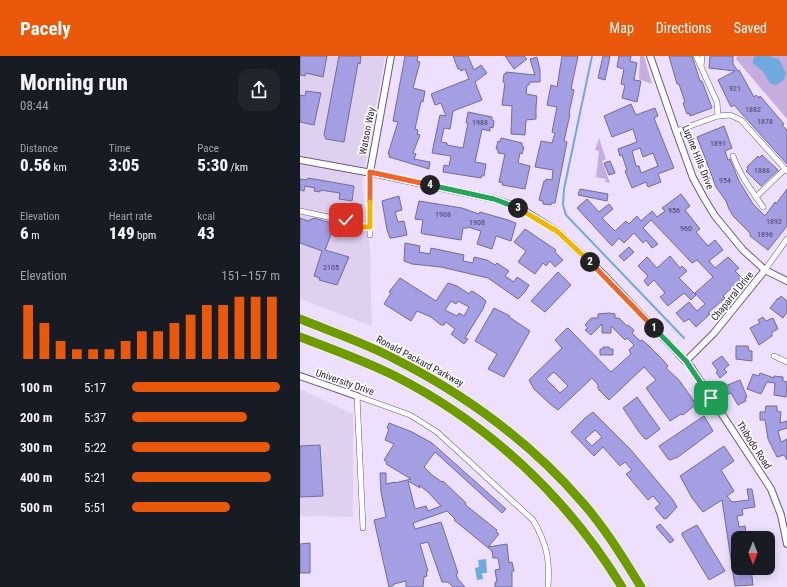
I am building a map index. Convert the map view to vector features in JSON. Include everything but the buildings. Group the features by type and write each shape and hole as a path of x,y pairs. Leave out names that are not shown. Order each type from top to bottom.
{"highway":[{"name":"Ronald Packard Parkway","path":"300,319 395,358 464,398 496,421 537,455 583,503 614,545 640,587"},
{"path":"300,337 370,364 395,376 449,407 473,424 503,448 551,492 578,524 609,566 622,587"}],"street":[{"name":"Watson Way","path":"370,235 370,172 391,56"},
{"name":"Lupine Hills Drive","path":"650,56 694,178 715,216 743,250 766,270 787,281"},
{"path":"696,56 701,70 717,102 718,116"},
{"path":"701,70 702,56"},
{"path":"676,131 718,116 730,115 741,120 786,170 756,197"},
{"path":"733,156 749,189 763,207"},
{"name":"Thibodo Road","path":"300,160 370,172 494,199 520,208 558,232 603,274 686,361 771,489 781,515 787,544"},
{"path":"300,211 351,222 361,227 370,227"},
{"name":"Chaparral Drive","path":"686,361 714,333 766,270 787,239"},
{"path":"774,356 787,362"},
{"name":"University Drive","path":"300,376 410,415 437,432 533,520 542,536 548,556 548,587"},
{"path":"357,396 363,528"}],"shaded area":[{"path":"300,56 385,56 362,182 370,249 372,326 300,299"},
{"path":"640,56 644,56 652,84 639,79"},
{"path":"737,56 787,56 787,119 736,59"},
{"path":"599,138 606,159 602,161 610,183 605,182 606,179 596,177 599,151 595,150"},
{"path":"300,389 353,414 353,517 300,516"}],"water":[{"path":"755,56 770,56 779,59 786,73 784,80 776,85 770,83 764,73 753,64 753,59"},
{"path":"486,559 487,573 482,573 483,579 477,580 475,568 479,567 478,560"}],"waterway":[{"path":"592,56 564,189 563,205 566,215 684,338"}],"route":[{"path":"346,220 361,227 370,227 370,172 494,199 520,208 558,232 603,274 686,361 711,398"}]}
